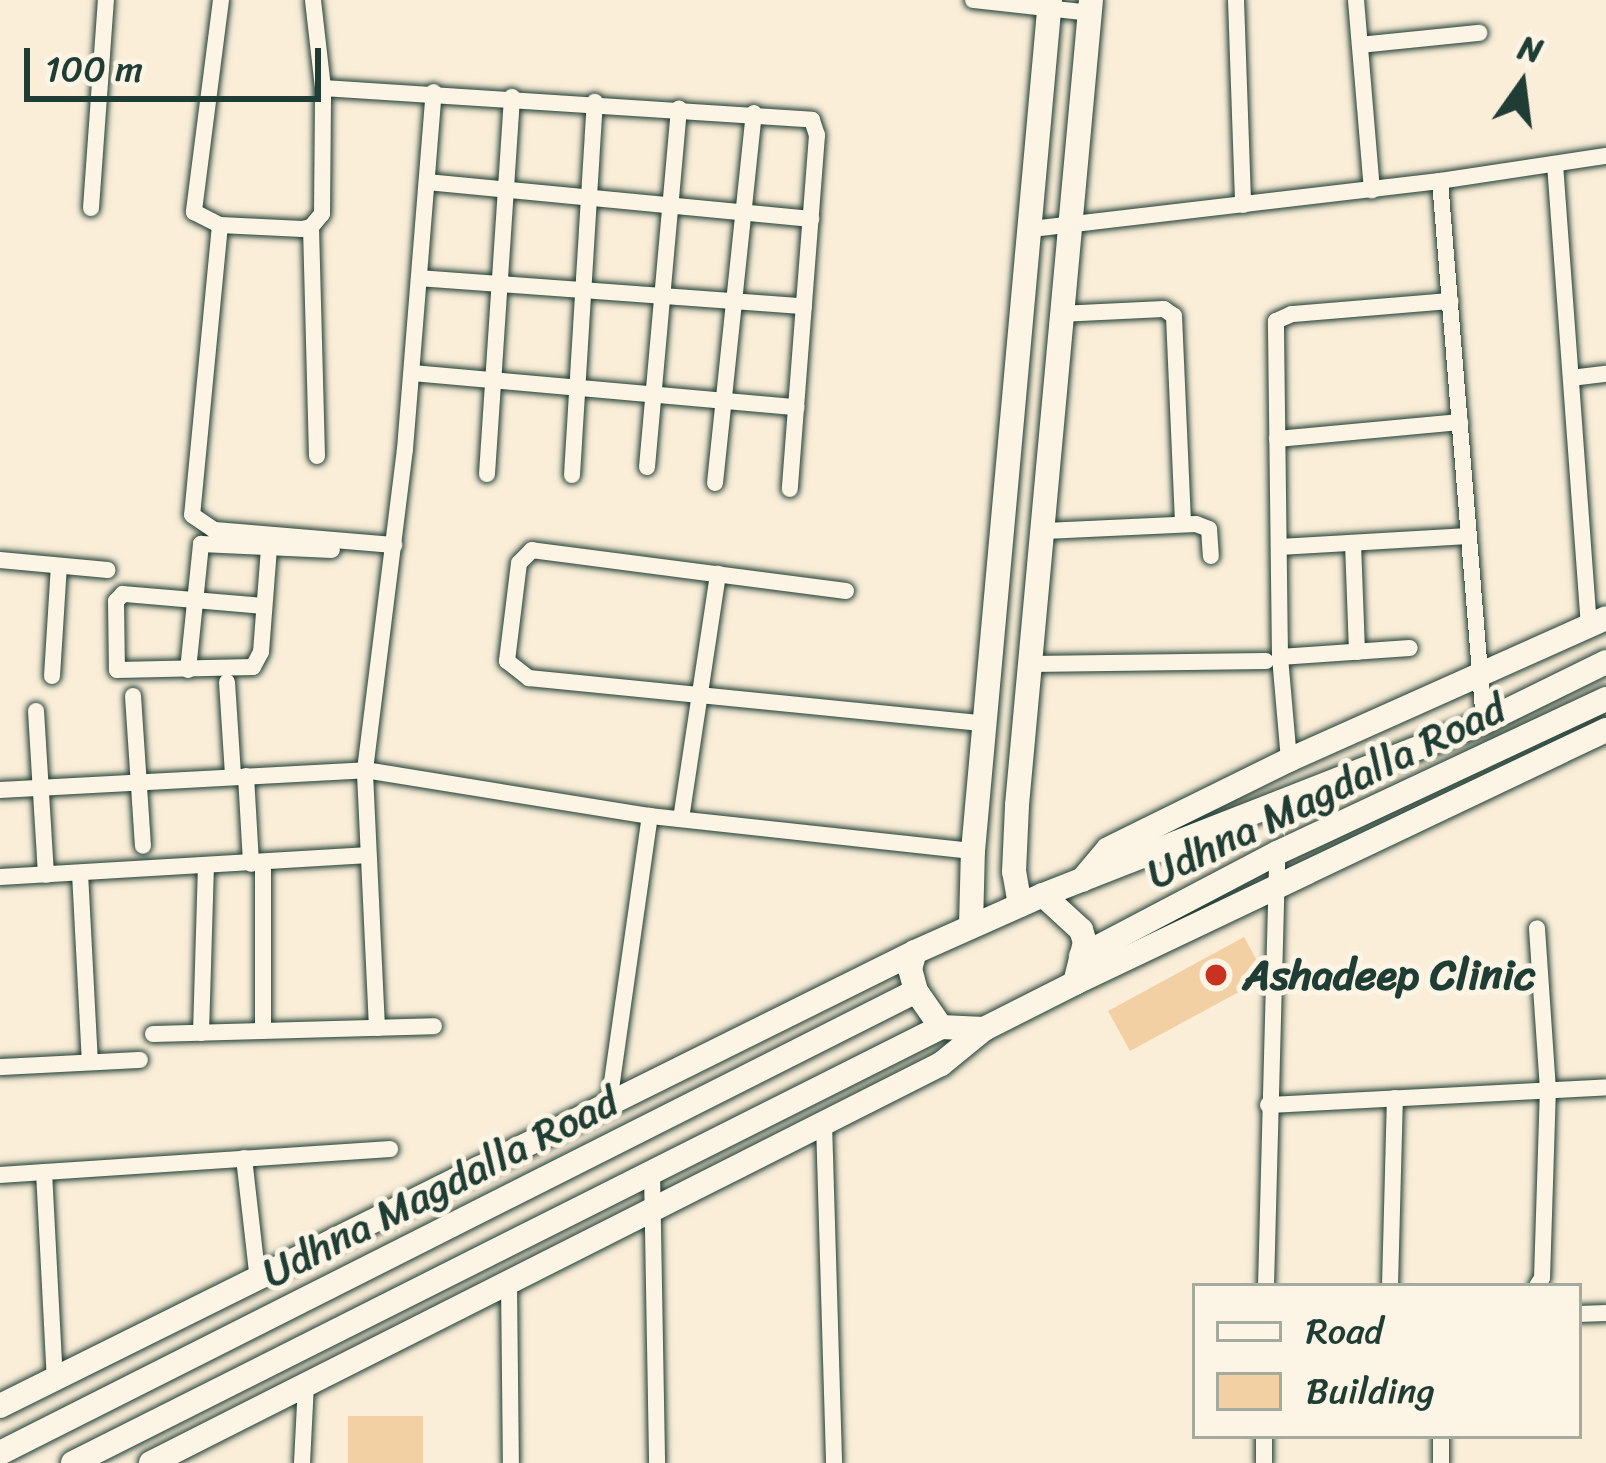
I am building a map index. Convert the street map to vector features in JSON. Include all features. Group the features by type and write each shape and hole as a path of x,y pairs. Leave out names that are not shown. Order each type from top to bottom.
{"street":[{"path":"91,208 106,0"},
{"path":"221,0 193,203 197,218 220,225 311,227"},
{"path":"313,0 323,88 322,214 311,227 317,456"},
{"path":"973,0 1090,6 1059,314 1014,872 1032,900 1081,930 1075,983"},
{"path":"1236,0 1243,205"},
{"path":"1356,0 1372,190"},
{"path":"971,925 973,850 1049,5"},
{"path":"1360,45 1479,33"},
{"path":"323,88 806,117 817,127 790,489"},
{"path":"376,1028 365,855 365,770 412,373 434,92"},
{"path":"487,475 512,97"},
{"path":"572,475 595,102"},
{"path":"647,466 679,108"},
{"path":"715,483 754,113"},
{"path":"1031,229 1440,182 1606,156"},
{"path":"1081,882 1108,849 1289,760 1597,622 1571,378 1556,164"},
{"path":"427,182 811,219"},
{"path":"1440,182 1484,722"},
{"path":"220,225 192,515 214,530 393,548"},
{"path":"419,278 804,305"},
{"path":"1289,760 1273,659 1279,547 1276,321 1292,314 1450,301"},
{"path":"1059,314 1163,309 1174,316 1183,523"},
{"path":"412,373 796,407"},
{"path":"1571,378 1606,374"},
{"path":"1277,439 1460,422"},
{"path":"1045,531 1183,523 1209,530 1211,556"},
{"path":"1279,547 1469,536"},
{"path":"1353,543 1358,652"},
{"path":"188,670 201,544 393,548"},
{"path":"264,606 123,594 116,601 117,670 254,667 261,652 268,548"},
{"path":"846,591 532,550 519,563 507,651 515,672 529,678 986,724"},
{"path":"0,560 108,571"},
{"path":"52,676 59,566"},
{"path":"681,819 718,574"},
{"path":"1030,664 1273,659 1410,648"},
{"path":"0,1406 971,925 1484,722 1606,662"},
{"path":"227,682 257,863 263,1031"},
{"path":"133,696 143,846"},
{"name":"Udhna Magdalla Road","path":"1081,956 1277,853 1606,699"},
{"path":"36,711 46,875"},
{"path":"151,1463 941,1064 984,1029 1075,983 1606,730"},
{"path":"0,790 365,770 650,816 973,850"},
{"path":"609,1103 650,816"},
{"path":"1266,1283 1277,853"},
{"path":"0,877 365,855"},
{"path":"201,1033 206,866"},
{"path":"80,873 90,1061"},
{"path":"1537,928 1549,1090 1539,1283"},
{"path":"915,952 910,969 916,992 941,1027 959,1032 984,1029"},
{"name":"Udhna Magdalla Road","path":"0,1453 916,992"},
{"path":"153,1034 434,1026"},
{"name":"Udhna Magdalla Road","path":"73,1463 941,1027"},
{"path":"0,1067 140,1060"},
{"path":"1268,1105 1606,1087"},
{"path":"1390,1283 1395,1098"},
{"path":"824,1123 834,1463"},
{"path":"0,1174 390,1149"},
{"path":"244,1159 258,1280"},
{"path":"44,1172 55,1382"},
{"path":"652,1172 657,1463"},
{"path":"509,1282 511,1463"},
{"path":"302,1463 306,1385"}],"building":[{"path":"1244,937 1261,968 1261,980 1130,1051 1108,1011"},
{"path":"348,1416 423,1416 423,1463 348,1463"}],"place":[{"name":"Ashadeep Clinic","path":"1216,975"}]}
